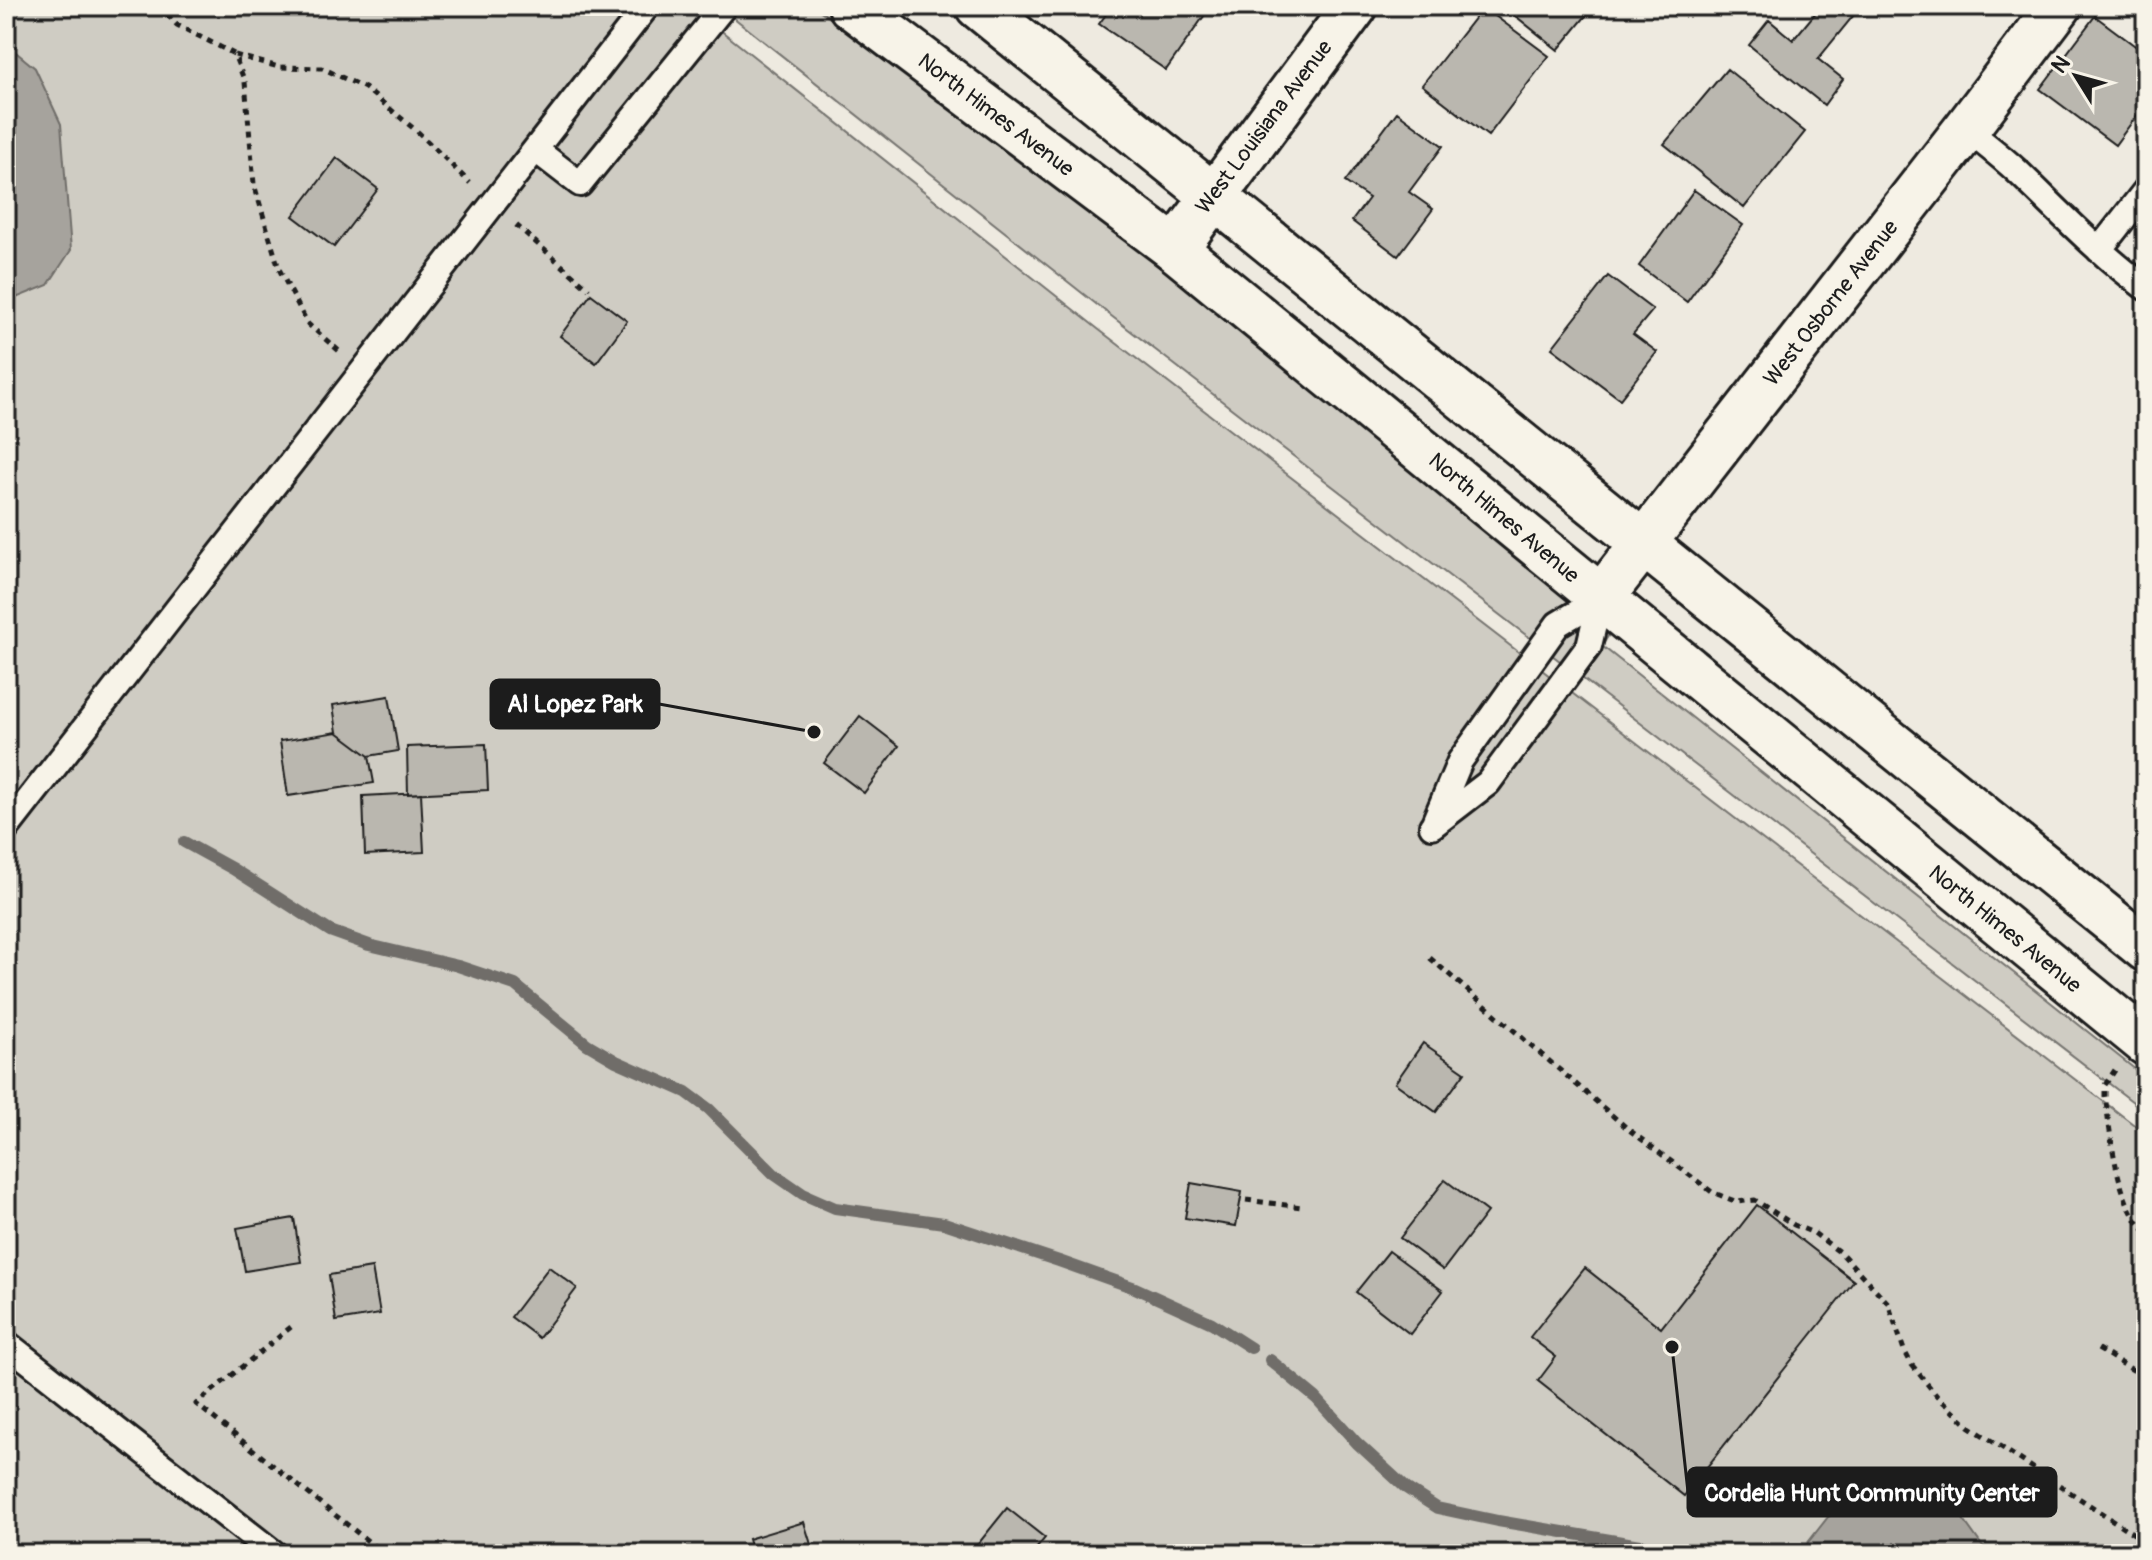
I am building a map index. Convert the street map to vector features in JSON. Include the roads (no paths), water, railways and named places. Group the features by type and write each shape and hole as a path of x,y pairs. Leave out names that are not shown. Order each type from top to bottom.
{"street":[{"name":"North Himes Avenue","path":"851,6 1175,249 1426,452 2135,1052"},
{"path":"978,6 2146,949"},
{"name":"West Louisiana Avenue","path":"1175,249 1355,6"},
{"name":"West Osborne Avenue","path":"1600,599 2059,6"}],"lane":[{"path":"6,829 647,6"},
{"path":"536,150 580,184 724,6"},
{"path":"1966,129 2017,171 2099,250 2146,288"},
{"path":"2099,250 2146,190"},
{"path":"1600,599 1589,646 1488,783 1432,826 1460,761 1558,624 1600,599"},
{"path":"6,1343 275,1554"}],"waterway":[{"path":"184,842 233,869 330,931 369,945 458,966 515,985 587,1044 616,1061 686,1092 709,1109 774,1174 803,1194 835,1208 944,1223 1059,1261 1135,1288 1212,1323 1251,1348"},
{"path":"1270,1360 1316,1398 1357,1443 1406,1488 1437,1508 1693,1554"}],"place":[{"name":"Al Lopez Park","path":"814,732"},
{"name":"Cordelia Hunt Community Center","path":"1672,1347"}]}
